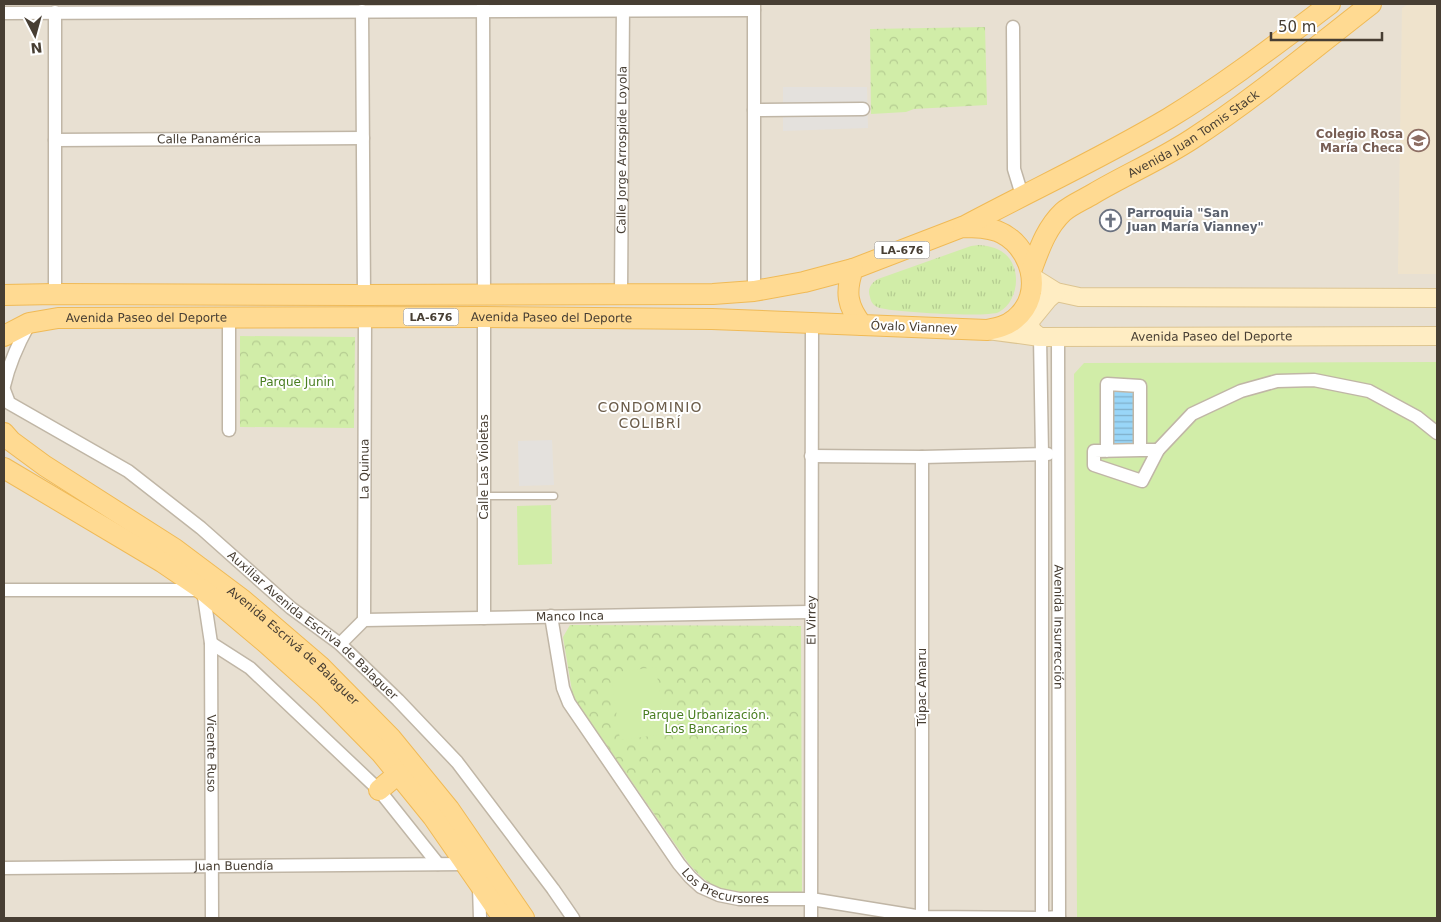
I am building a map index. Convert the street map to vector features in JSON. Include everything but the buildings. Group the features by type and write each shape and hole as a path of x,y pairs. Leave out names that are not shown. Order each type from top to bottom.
{"main road":[{"name":"Avenida Juan Tomis Stack","path":"962,227 1114,149 1170,117 1256,59 1330,4"},
{"name":"Avenida Juan Tomis Stack","path":"1032,274 1040,246 1049,229 1064,211 1159,159 1199,134 1237,108 1371,4"},
{"name":"LA-676","path":"853,269 962,227 980,227 998,231 1013,241 1024,255 1032,274"},
{"name":"Óvalo Vianney","path":"853,269 849,280 848,292 852,310 862,325 987,330 1002,327 1016,319 1026,307 1032,292 1032,274"},
{"name":"Avenida Paseo del Deporte","path":"4,295 713,294 754,291 804,282 853,269"},
{"path":"1032,274 1056,292 1079,297 1437,298"},
{"path":"1040,337 1032,332 1030,321 1056,292"},
{"name":"Avenida Paseo del Deporte","path":"4,336 29,324 58,318 484,317 712,319 862,325"},
{"name":"Avenida Paseo del Deporte","path":"987,330 1040,337 1437,336"},
{"name":"Avenida Escrivá de Balaguer","path":"4,433 11,441 45,466 175,549 209,584 233,614 324,695 381,753 433,817 503,918"},
{"name":"Avenida Escrivá de Balaguer","path":"4,468 162,562 243,600 320,666 391,738 449,810 524,918"},
{"path":"379,790 398,774"}],"street":[{"path":"483,7 484,294"},
{"path":"4,13 211,8 362,11 483,7 754,7 754,291"},
{"name":"Calle Jorge Arrospide Loyola","path":"621,295 623,7"},
{"path":"362,11 364,295"},
{"path":"55,12 55,294"},
{"path":"1013,27 1014,169 1022,195"},
{"path":"754,110 863,108"},
{"name":"Calle Panamérica","path":"55,140 364,138"},
{"path":"229,317 229,430"},
{"name":"La Quinua","path":"364,620 365,317"},
{"name":"Calle Las Violetas","path":"484,317 484,618"},
{"name":"El Virrey","path":"811,918 810,612 812,323"},
{"name":"Auxiliar Avenida Escriva de Balaguer","path":"29,324 8,369 4,388 9,403 128,471 201,528 291,608 340,644 398,700 457,762 573,918"},
{"name":"Avenida Insurrección","path":"1040,337 1042,454 1042,918"},
{"name":"Avenida Insurrección","path":"1058,337 1059,918"},
{"path":"1158,450 1094,451 1094,465 1142,480 1158,450 1192,414 1241,391 1277,381 1314,380 1370,392 1417,417 1437,433"},
{"path":"1107,450 1106,384 1140,386 1140,450"},
{"path":"811,456 1058,454"},
{"name":"Túpac Amaru","path":"922,456 922,917"},
{"path":"4,590 209,584"},
{"name":"Vicente Ruso","path":"209,584 212,918"},
{"name":"Manco Inca","path":"364,620 810,612"},
{"name":"Los Precursores","path":"551,616 563,688 570,703 679,864 701,886 719,894 739,899 811,899 922,917 1059,918"},
{"path":"340,644 364,620"},
{"path":"211,643 250,668 379,790 438,864"},
{"name":"Juan Buendía","path":"4,868 465,864"},
{"path":"479,883 480,918"}],"lane":[{"path":"484,496 554,496"}],"shaded area":[{"path":"4,4 1437,4 1437,918 4,918"},
{"name":"Colegio Rosa María Checa","path":"1408,4 1437,4 1437,274 1398,274 1402,8"},
{"path":"783,87 867,87 868,128 783,131"},
{"path":"552,440 554,485 519,486 518,441"}],"green space":[{"path":"985,27 987,105 914,109 906,112 871,114 870,29"},
{"path":"979,245 1000,250 1009,258 1013,265 1016,280 1013,295 1010,302 999,312 991,314 941,314 903,311 880,308 871,301 869,289 878,279 971,246"},
{"name":"Parque Junin","path":"240,336 355,337 354,428 240,427"},
{"path":"1437,362 1437,918 1077,918 1074,374 1084,363"},
{"path":"551,505 552,564 518,565 517,506"},
{"name":"Parque Urbanización. Los Bancarios","path":"570,625 801,626 802,892 745,893 723,890 708,882 689,864 573,697 563,637"},
{"path":"656,667 665,734 620,740 611,673"}],"water":[{"path":"1110,391 1137,391 1136,446 1109,446"}],"place":[{"name":"Colegio Rosa María Checa","path":"1419,141"},
{"name":"Parroquia \"San Juan María Vianney\"","path":"1111,220"}],"district":[{"name":"CONDOMINIO COLIBRÍ","path":"650,416"}]}
